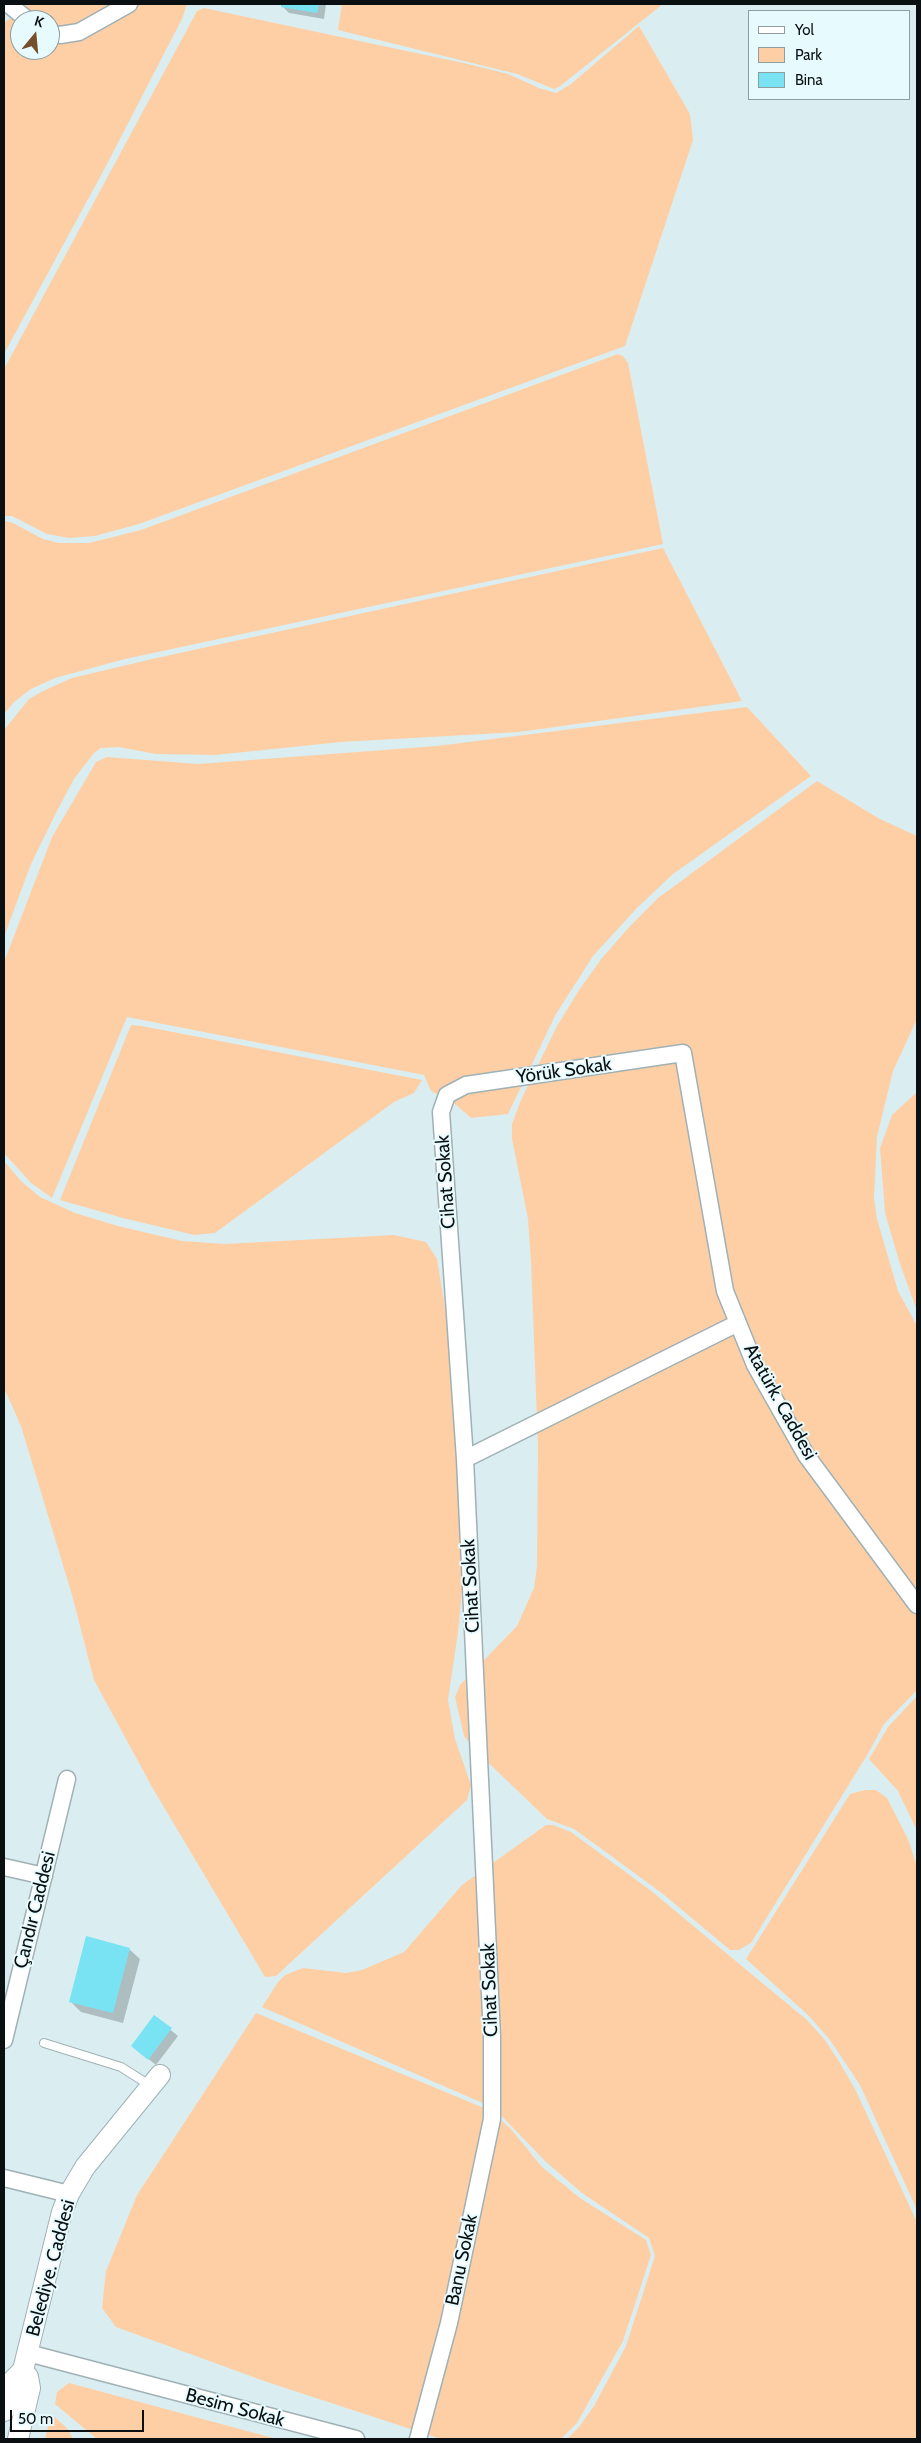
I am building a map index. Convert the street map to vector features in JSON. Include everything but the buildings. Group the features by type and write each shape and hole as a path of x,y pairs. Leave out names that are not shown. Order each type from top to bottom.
{"street":[{"path":"60,35 79,32 129,4"},
{"name":"Yörük Sokak","path":"447,1095 466,1085 683,1053"},
{"name":"Atatürk. Caddesi","path":"683,1053 725,1291 755,1365 806,1455 917,1605"},
{"name":"Cihat Sokak","path":"447,1095 441,1112 465,1459 492,2037 492,2078"},
{"path":"465,1459 738,1323"},
{"name":"Çandır Caddesi","path":"4,2040 67,1779"},
{"path":"4,1867 44,1876"},
{"name":"Banu Sokak","path":"418,2439 449,2323 483,2164 492,2119 492,2078"},
{"name":"Belediye. Caddesi","path":"18,2439 30,2388 26,2362 62,2212 69,2194 85,2167 155,2080"},
{"path":"4,2178 69,2194"},
{"name":"Belediye. Caddesi","path":"4,2411 12,2382 26,2362"},
{"name":"Besim Sokak","path":"26,2362 356,2439"}],"lane":[{"path":"44,2043 121,2067 155,2080"}],"green space":[{"path":"28,4 187,4 182,19 105,168 4,354 4,23 10,18 10,60 60,60 60,10 20,10"},
{"path":"342,4 663,4 554,89 517,74 338,30"},
{"path":"204,8 468,64 508,74 539,88 556,93 571,84 639,26 690,114 693,140 625,346 139,524 95,536 69,538 47,534 12,516 4,516 4,369 197,11"},
{"path":"618,354 623,356 628,363 663,544 125,659 55,678 31,689 14,702 4,714 5,521 13,523 43,539 59,543 89,543 141,530"},
{"path":"663,548 742,701 519,732 341,742 215,755 156,754 119,747 101,748 94,753 74,779 57,811 31,864 4,937 4,730 29,699 72,678"},
{"path":"747,707 811,776 673,874 637,908 593,956 556,1014 508,1114 471,1118 455,1104 431,1091 424,1075 127,1017 52,1198 31,1183 4,1153 4,962 52,837 96,762 107,757 198,764 437,746"},
{"path":"817,781 878,818 917,836 917,1019 893,1071 877,1137 874,1198 877,1219 898,1291 917,1326 917,1690 884,1724 869,1752 751,1943 739,1950 730,1950 663,1894 574,1829 547,1819 474,1749 464,1736 455,1697 460,1685 517,1626 534,1588 537,1566 538,1446 531,1262 528,1219 512,1139 512,1124 521,1100 557,1026 579,990 602,958 631,925 658,898"},
{"path":"131,1025 422,1080 414,1093 394,1102 215,1233 194,1235 60,1200"},
{"path":"917,1092 917,1311 900,1264 885,1213 880,1148 892,1115"},
{"path":"4,1161 21,1181 40,1197 75,1213 118,1226 182,1241 225,1244 394,1235 426,1242 437,1259 468,1448 470,1506 458,1632 448,1700 455,1739 471,1785 467,1800 276,1976 265,1977 152,1787 94,1680 72,1595 21,1426 4,1388"},
{"path":"917,1696 917,1831 898,1791 869,1759 888,1727"},
{"path":"865,1790 876,1790 887,1798 908,1839 917,1866 917,2210 860,2085 830,2040 809,2016 746,1959 850,1794"},
{"path":"546,1825 553,1825 571,1832 650,1890 807,2020 825,2040 840,2063 855,2089 917,2222 917,2439 567,2439 579,2427 594,2406 626,2346 655,2256 649,2238 582,2193 546,2162 494,2108 262,2007 278,1982 285,1975 303,1968 346,1973 362,1970 404,1952 462,1885"},
{"path":"256,2013 491,2111 511,2129 542,2167 580,2198 646,2240 651,2255 623,2341 577,2423 561,2439 441,2439 267,2382 116,2327 102,2308 106,2271 137,2195"},
{"path":"69,2383 277,2439 97,2439 55,2404 57,2392"},
{"path":"51,2414 67,2428 73,2439 45,2439"}]}
